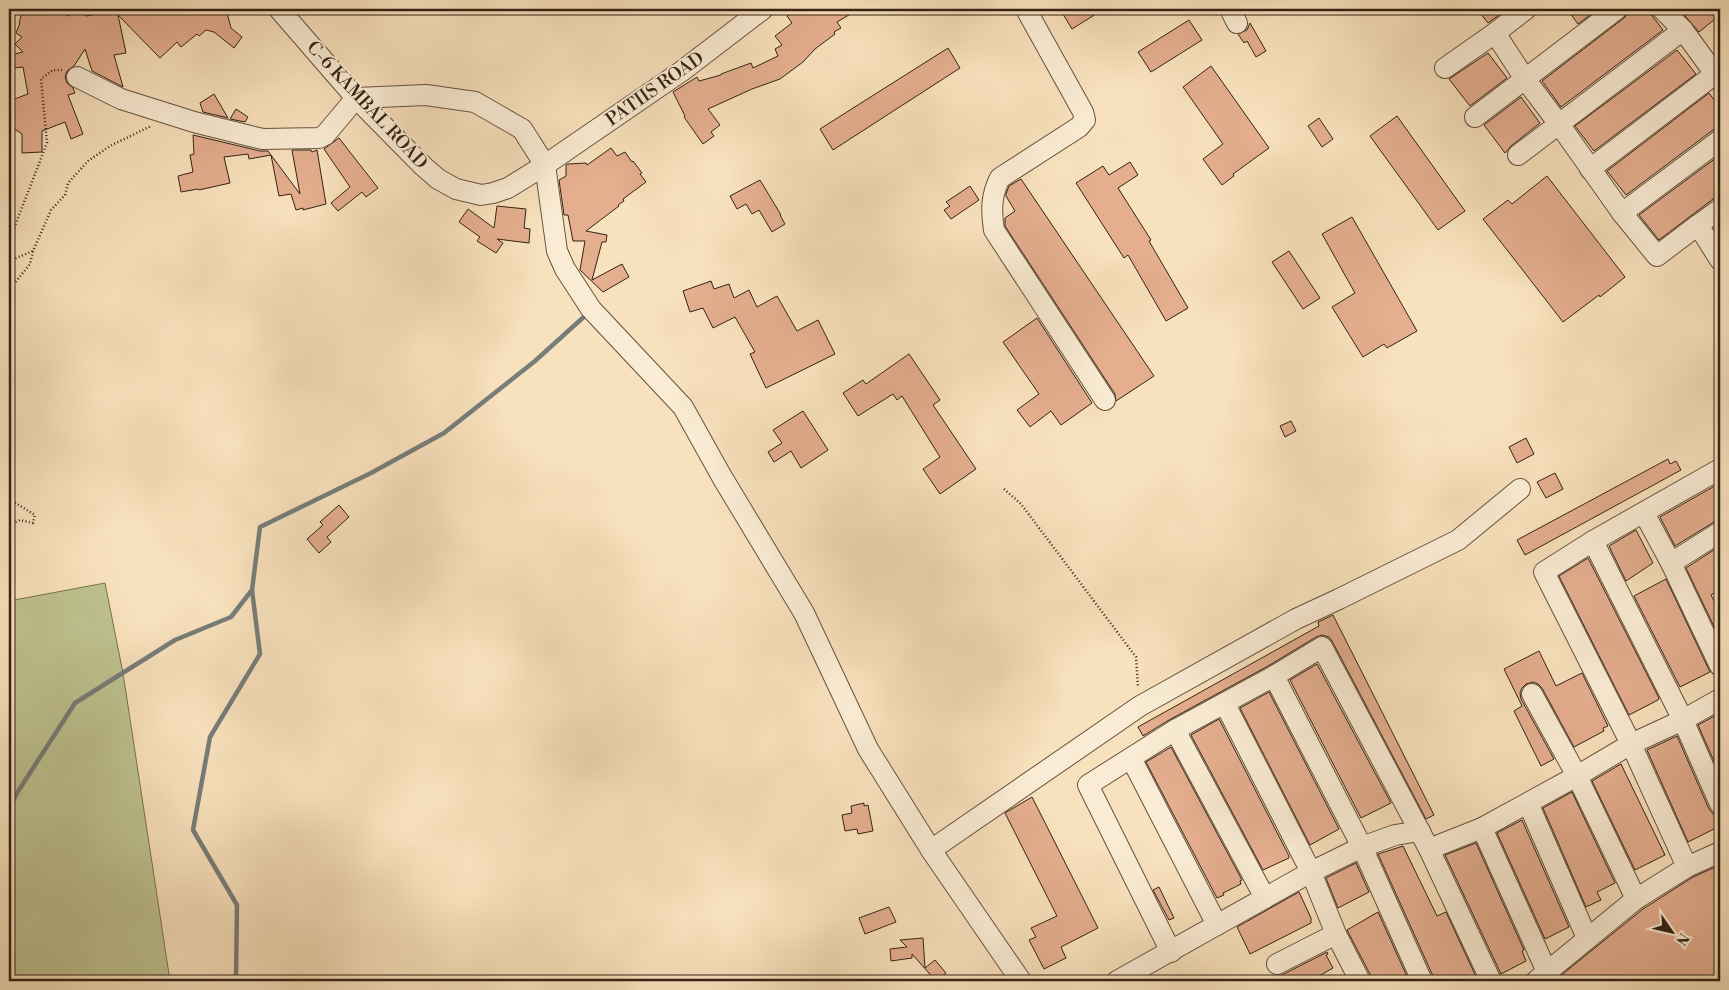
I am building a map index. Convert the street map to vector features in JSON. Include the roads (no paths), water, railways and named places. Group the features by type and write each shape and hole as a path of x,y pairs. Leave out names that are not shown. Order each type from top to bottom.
{"street":[{"name":"C-6 KAMBAL ROAD","path":"279,9 356,98 398,143 438,179 456,189 480,195 508,188 545,165"},
{"name":"PATIIS ROAD","path":"545,165 682,71 763,9"},
{"path":"1028,9 1028,13 1083,112 1085,120 1079,127 1000,178 994,189 991,212 994,230 1106,400"},
{"path":"1445,68 1496,33 1526,9"},
{"path":"1474,117 1617,9"},
{"path":"1590,169 1718,77 1683,30 1662,9"},
{"path":"1518,155 1683,30"},
{"path":"1496,33 1525,79 1622,213 1657,256 1720,209"},
{"path":"77,77 121,98 194,122 263,139 319,138 325,135 356,98 426,94 475,102 522,129 545,165 557,251 565,269 591,309 682,407 804,613 868,749 931,850 1021,981"},
{"path":"1622,213 1720,140"},
{"path":"1698,225 1720,260"},
{"path":"1687,867 1631,744 1544,572 1593,541 1720,469"},
{"path":"931,850 1140,706 1296,619 1458,540 1520,489"},
{"path":"1644,512 1671,563 1720,666"},
{"path":"1671,563 1719,536"},
{"path":"1593,541 1684,720 1720,804"},
{"path":"1171,952 1088,785 1175,730 1225,704 1322,647 1420,831 1491,981"},
{"path":"1274,676 1362,847 1422,981"},
{"path":"1532,694 1577,776 1636,898"},
{"path":"1429,849 1482,828 1631,744 1684,720 1720,699"},
{"path":"1225,704 1312,872 1336,934 1360,981"},
{"path":"1175,730 1265,898"},
{"path":"1131,758 1217,925"},
{"path":"1528,803 1587,938"},
{"path":"1482,828 1542,977 1636,898 1687,867 1720,852"},
{"path":"1117,981 1312,872 1362,847 1395,835 1420,831"},
{"path":"1277,964 1336,934"}],"waterway":[{"path":"236,981 237,905 193,830 210,737 260,654 252,590 260,527 371,473 444,433 535,361 587,314"},
{"path":"9,810 17,793 75,703 175,640 231,617 252,590"}]}
